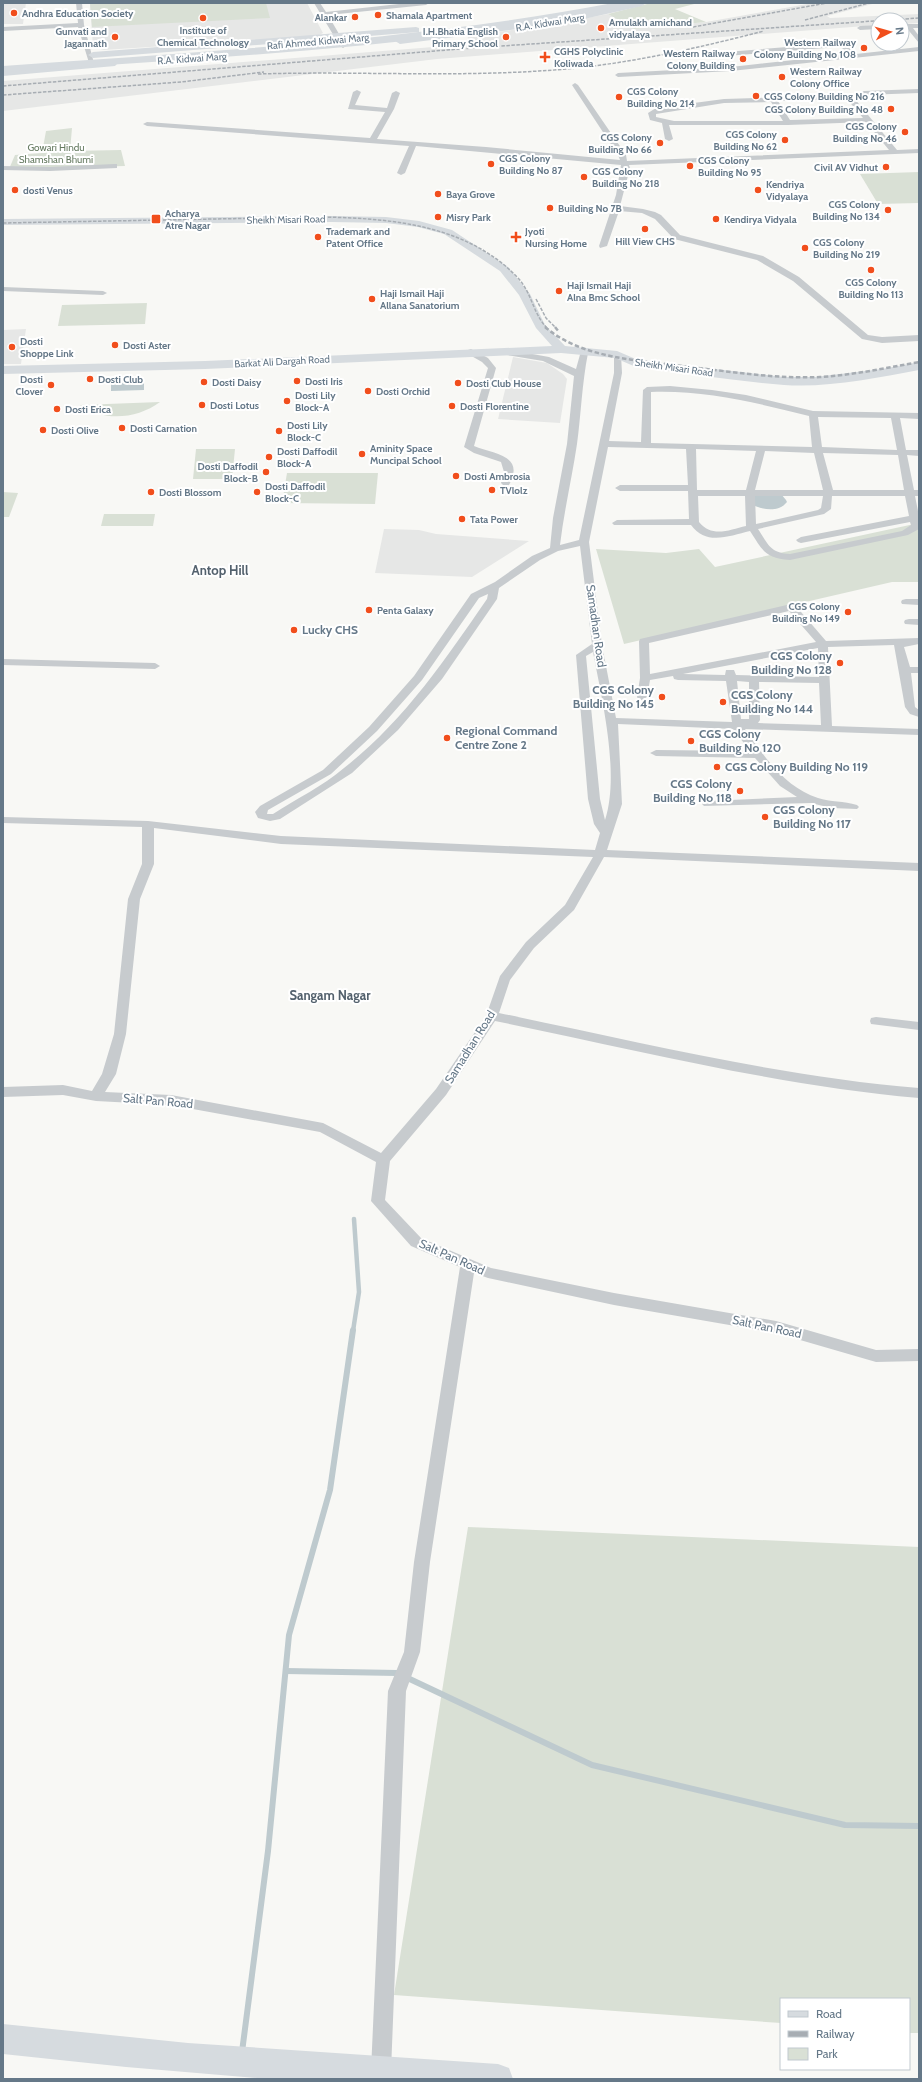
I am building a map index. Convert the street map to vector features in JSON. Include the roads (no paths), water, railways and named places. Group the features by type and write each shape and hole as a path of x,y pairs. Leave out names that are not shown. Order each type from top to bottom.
{"main road":[{"name":"R.A. Kidwai Marg","path":"340,42 494,21 593,3"},
{"name":"Rafi Ahmed Kidwai Marg","path":"340,42 477,28 608,3"},
{"path":"3,65 420,37 505,26 573,15 629,3"},
{"name":"R.A. Kidwai Marg","path":"340,42 455,36 566,20 642,3"},
{"path":"3,61 91,60"},
{"path":"3,69 91,60"},
{"path":"3,73 91,60"},
{"name":"Sheikh Misari Road","path":"3,222 159,222 332,218 386,220 419,224 448,232 504,269 524,294 540,326 561,349 639,358 784,381 816,381 882,373 919,366"},
{"name":"Barkat Ali Dargah Road","path":"3,370 205,365 561,349"},
{"path":"639,358 792,373 836,369 919,356"},
{"path":"3,2039 126,2053 498,2079"}],"street":[{"path":"79,3 81,25 91,60"},
{"path":"317,3 340,42"},
{"path":"323,14 426,3"},
{"path":"3,29 81,25"},
{"path":"860,28 870,28"},
{"path":"910,32 919,42"},
{"path":"726,54 838,45 844,46 855,56"},
{"path":"618,75 724,69 919,49"},
{"path":"575,85 623,159 626,168 616,208 603,246"},
{"path":"868,120 788,123 665,122 653,118 652,113 656,110 724,101 849,97 864,94 919,91"},
{"path":"357,92 351,107 388,110"},
{"path":"372,141 390,108 396,93"},
{"path":"849,97 893,149"},
{"path":"773,99 788,123"},
{"path":"665,122 669,139"},
{"path":"147,124 413,145 486,149 584,159 623,159 893,149 919,151"},
{"path":"400,173 413,145"},
{"path":"893,149 919,145"},
{"path":"3,168 50,169 114,166"},
{"path":"616,208 643,211 652,214 658,217 677,237 760,258 796,279 865,337 882,340 919,338"},
{"path":"3,289 102,293"},
{"path":"476,352 522,354 549,358 567,366 579,375"},
{"path":"476,352 492,368 469,447 502,458 508,463 510,470 506,483"},
{"path":"555,549 558,518 572,444 579,375 584,352"},
{"name":"Samadhan Road","path":"383,1160 441,1092 492,1016 504,979 530,945 570,906 599,854 616,804 614,735 597,645 584,542 605,444 618,373 617,355"},
{"path":"646,446 647,390 670,389 719,394 746,398 813,414 919,416"},
{"path":"691,447 694,522 700,530 707,534 716,536 751,526 821,512 826,509 829,492 826,472 817,450 813,414"},
{"path":"761,449 750,493 751,526 768,551 776,556 784,558 905,533 913,530 916,526 914,518 915,493 902,453 895,416"},
{"path":"605,444 919,453"},
{"path":"620,488 750,493 915,493"},
{"path":"801,540 914,518"},
{"path":"617,523 694,522"},
{"path":"494,587 492,599 438,677 394,728 348,771 276,817 270,818 262,816 261,812 264,808 327,772 373,729 418,678 475,596 494,587 536,558 555,549 584,542"},
{"path":"906,602 919,602"},
{"path":"642,697 645,678 644,641 792,607 823,644 827,729"},
{"path":"645,678 664,676 823,644 919,641"},
{"path":"903,642 899,646 905,670 910,707 914,712 919,714"},
{"path":"597,645 581,655 594,799 600,824 606,833"},
{"path":"3,662 155,666"},
{"path":"728,662 732,679 736,720 744,723 755,720 754,679"},
{"path":"905,670 919,670"},
{"path":"664,676 732,679 825,680"},
{"path":"907,689 919,690"},
{"path":"391,708 407,713"},
{"path":"612,721 919,732"},
{"path":"737,726 773,774 797,794 810,800 835,806 853,807"},
{"path":"656,753 759,755"},
{"path":"708,804 810,800"},
{"path":"3,820 148,824 281,840 919,866"},
{"path":"96,1096 109,1074 120,1034 134,899 148,864 148,824"},
{"path":"492,1016 573,1032 668,1055 767,1075 870,1090 919,1093"},
{"path":"876,1021 919,1026"},
{"name":"Salt Pan Road","path":"3,1092 63,1090 96,1096 171,1100 323,1128 383,1160 378,1201 416,1242 488,1273 614,1299 776,1327 876,1356 919,1355"},
{"path":"381,2071 397,1691 412,1652 423,1555 468,1264"}],"waterway":[{"path":"353,1331 359,1292 354,1219"},
{"path":"242,2052 268,1851 289,1635 330,1490 353,1330"},
{"path":"286,1671 397,1673 592,1765 845,1825 919,1826"}],"railway":[{"path":"693,27 827,3"},
{"path":"805,20 869,3"},
{"path":"3,86 472,48 919,18"},
{"path":"258,74 469,74 567,69 652,57 764,31"},
{"path":"3,95 181,82 264,72"},
{"path":"3,223 319,217 372,219 426,228 451,235 475,246 498,260 523,284 542,322 547,328"},
{"path":"536,299 546,318 555,327"},
{"path":"545,327 560,338 577,346 614,357 755,375 820,377 857,373 919,362"},
{"path":"555,327 559,332"}],"place":[{"name":"Andhra Education Society","path":"14,13"},
{"name":"Shamala Apartment","path":"378,15"},
{"name":"Alankar","path":"355,17"},
{"name":"Institute of Chemical Technology","path":"203,18"},
{"name":"Amulakh amichand vidyalaya","path":"601,28"},
{"name":"Gunvati and Jagannath","path":"115,37"},
{"name":"I.H.Bhatia English Primary School","path":"506,37"},
{"name":"Western Railway Colony Building No 108","path":"864,48"},
{"name":"CGHS Polyclinic Koliwada","path":"545,57"},
{"name":"Western Railway Colony Building","path":"743,59"},
{"name":"Western Railway Colony Office","path":"782,77"},
{"name":"CGS Colony Building No 216","path":"756,96"},
{"name":"CGS Colony Building No 214","path":"619,97"},
{"name":"CGS Colony Building No 48","path":"891,109"},
{"name":"CGS Colony Building No 46","path":"905,132"},
{"name":"CGS Colony Building No 62","path":"785,140"},
{"name":"CGS Colony Building No 66","path":"660,143"},
{"name":"CGS Colony Building No 87","path":"491,164"},
{"name":"CGS Colony Building No 95","path":"690,166"},
{"name":"Civil AV Vidhut","path":"886,167"},
{"name":"CGS Colony Building No 218","path":"584,177"},
{"name":"dosti Venus","path":"15,190"},
{"name":"Kendriya Vidyalaya","path":"758,190"},
{"name":"Baya Grove","path":"438,194"},
{"name":"Building No 7B","path":"550,208"},
{"name":"CGS Colony Building No 134","path":"888,210"},
{"name":"Misry Park","path":"438,217"},
{"name":"Acharya Atre Nagar","path":"156,219"},
{"name":"Kendirya Vidyala","path":"716,219"},
{"name":"Hill View CHS","path":"645,229"},
{"name":"Trademark and Patent Office","path":"318,237"},
{"name":"Jyoti Nursing Home","path":"516,237"},
{"name":"CGS Colony Building No 219","path":"805,248"},
{"name":"CGS Colony Building No 113","path":"871,270"},
{"name":"Haji Ismail Haji Alna Bmc School","path":"559,291"},
{"name":"Haji Ismail Haji Allana Sanatorium","path":"372,299"},
{"name":"Dosti Aster","path":"115,345"},
{"name":"Dosti Shoppe Link","path":"12,347"},
{"name":"Dosti Club","path":"90,379"},
{"name":"Dosti Iris","path":"297,381"},
{"name":"Dosti Daisy","path":"204,382"},
{"name":"Dosti Club House","path":"458,383"},
{"name":"Dosti Clover","path":"51,385"},
{"name":"Dosti Orchid","path":"368,391"},
{"name":"Dosti Lily Block-A","path":"287,401"},
{"name":"Dosti Lotus","path":"202,405"},
{"name":"Dosti Florentine","path":"452,406"},
{"name":"Dosti Erica","path":"57,409"},
{"name":"Dosti Carnation","path":"122,428"},
{"name":"Dosti Olive","path":"43,430"},
{"name":"Dosti Lily Block-C","path":"279,431"},
{"name":"Aminity Space Muncipal School","path":"362,454"},
{"name":"Dosti Daffodil Block-A","path":"269,457"},
{"name":"Dosti Daffodil Block-B","path":"266,472"},
{"name":"Dosti Ambrosia","path":"456,476"},
{"name":"TVlolz","path":"492,490"},
{"name":"Dosti Blossom","path":"151,492"},
{"name":"Dosti Daffodil Block-C","path":"257,492"},
{"name":"Tata Power","path":"462,519"},
{"name":"Penta Galaxy","path":"369,610"},
{"name":"CGS Colony Building No 149","path":"848,612"},
{"name":"Lucky CHS","path":"294,630"},
{"name":"CGS Colony Building No 128","path":"840,663"},
{"name":"CGS Colony Building No 145","path":"662,697"},
{"name":"CGS Colony Building No 144","path":"723,702"},
{"name":"Regional Command Centre Zone 2","path":"447,738"},
{"name":"CGS Colony Building No 120","path":"691,741"},
{"name":"CGS Colony Building No 119","path":"717,767"},
{"name":"CGS Colony Building No 118","path":"740,791"},
{"name":"CGS Colony Building No 117","path":"765,817"}],"district":[{"name":"Antop Hill","path":"220,570"},
{"name":"Sangam Nagar","path":"330,995"}],"park label":[{"name":"Gowari Hindu Shamshan Bhumi","path":"56,152"}]}
